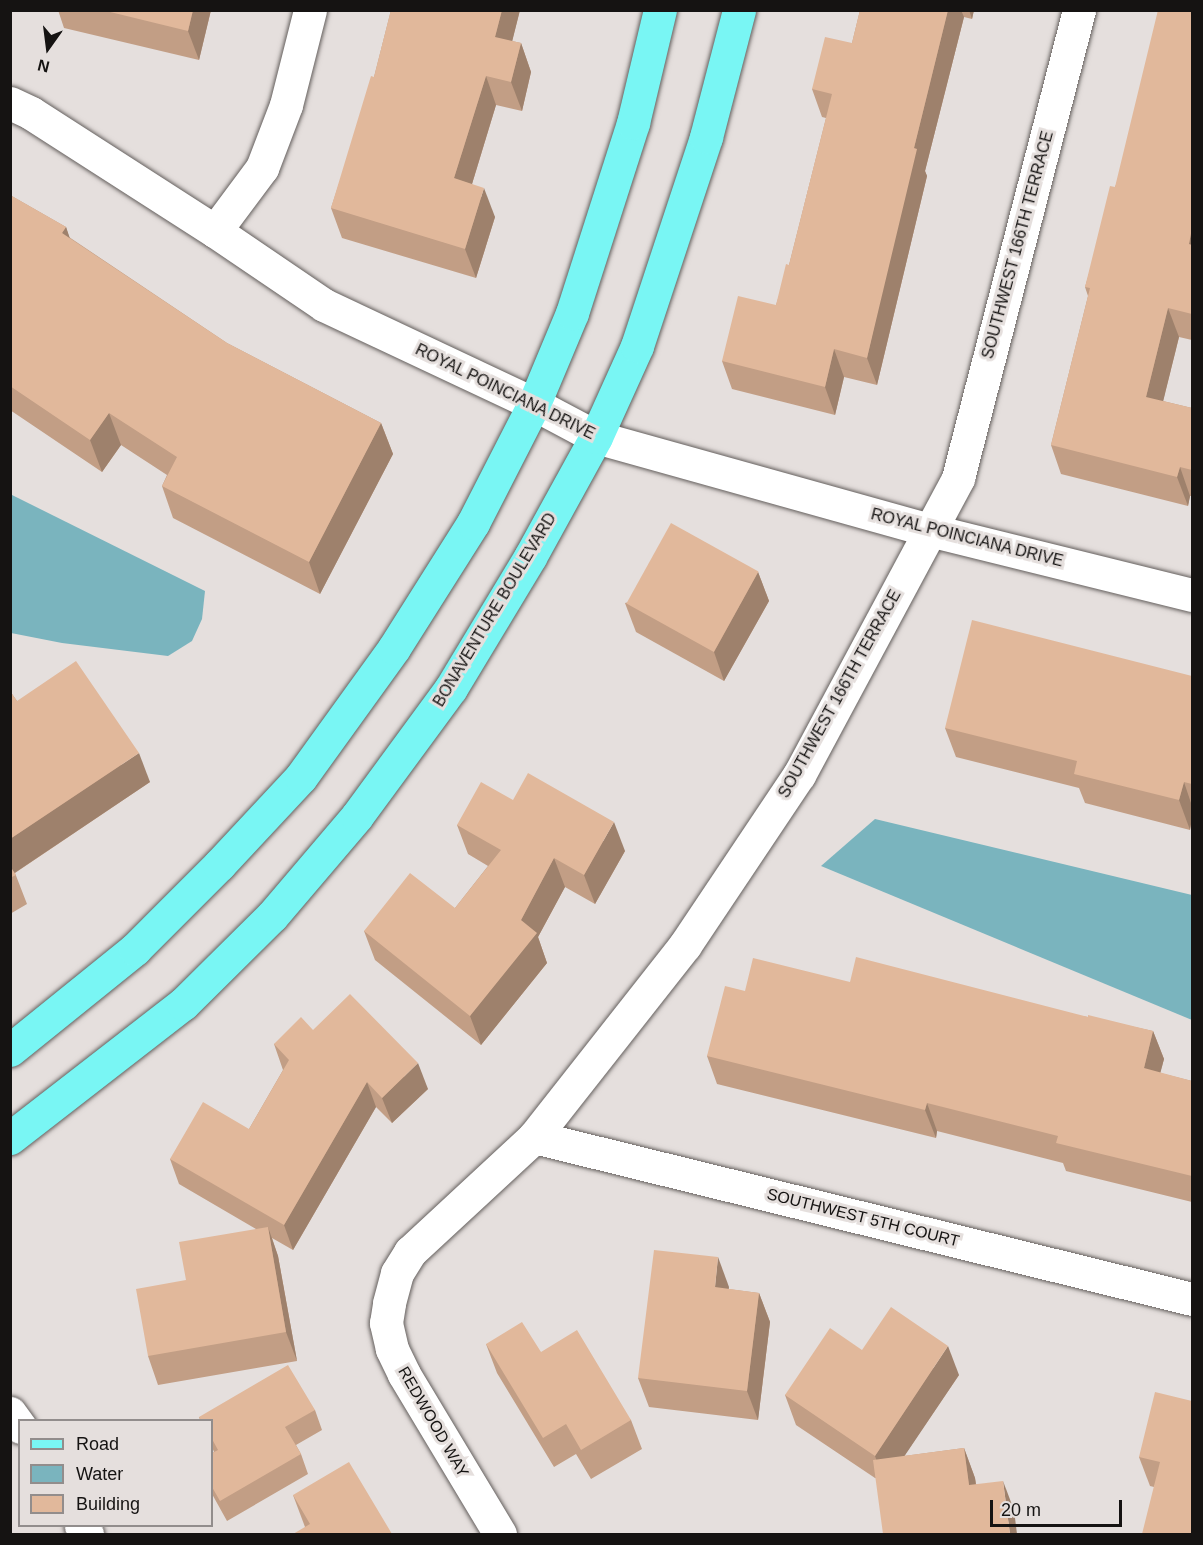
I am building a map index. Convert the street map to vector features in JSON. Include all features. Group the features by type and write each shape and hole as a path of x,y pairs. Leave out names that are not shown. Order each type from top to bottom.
{"main road":[{"path":"10,1050 135,950 301,777 394,648 473,523 534,404 572,313 633,123 660,10"},
{"name":"BONAVENTURE BOULEVARD","path":"10,1138 183,1004 272,916 357,816 451,688 530,557 596,437 637,346 706,137 739,10"}],"street":[{"path":"215,231 262,168 286,105 310,10"},
{"name":"SOUTHWEST 166TH TERRACE","path":"388,1303 397,1273 410,1252 534,1137 685,945 799,775 958,478 1079,10"},
{"name":"ROYAL POINCIANA DRIVE","path":"10,103 31,113 215,231 324,305 534,404 596,437 929,530 1192,595"},
{"name":"SOUTHWEST 5TH COURT","path":"534,1137 1192,1299"},
{"name":"REDWOOD WAY","path":"388,1303 386,1323 392,1349 404,1374 500,1534"}],"water":[{"path":"10,494 205,591 202,619 192,641 168,656 62,643 11,633"},
{"path":"875,819 1192,895 1192,1020 821,866"}],"building":[{"path":"102,10 193,10 188,31"},
{"path":"391,10 502,10 495,37 521,43 511,82 486,76 454,178 484,188 465,249 331,208 371,76 374,77"},
{"path":"860,10 948,10 914,148 917,149 867,358 834,349 825,387 722,361 738,296 776,305 786,264 789,265 832,94 812,89 825,37 852,43"},
{"path":"1158,10 1192,10 1192,228 1189,244 1192,245 1192,314 1168,308 1146,397 1192,408 1192,470 1180,467 1177,477 1051,445 1090,288 1085,287 1110,186 1115,187"},
{"path":"10,195 66,227 62,233 227,343 381,423 309,562 162,486 177,457 109,413 90,440 10,386"},
{"path":"671,523 758,571 714,652 626,603"},
{"path":"972,620 1192,676 1192,784 1184,782 1179,800 1074,774 1077,761 945,728"},
{"path":"76,661 139,753 10,839 10,691 17,701"},
{"path":"528,773 614,822 584,875 554,858 521,920 537,933 470,1016 364,931 410,873 455,908 501,850 457,825 481,782 513,800"},
{"path":"10,866 16,875 10,878"},
{"path":"856,957 1088,1017 1088,1015 1153,1031 1144,1068 1192,1081 1192,1176 1056,1143 1058,1136 927,1103 925,1110 707,1056 725,986 745,991 753,958 850,982"},
{"path":"350,994 418,1063 382,1098 367,1082 284,1225 170,1159 203,1102 249,1129 289,1060 274,1044 301,1017 313,1030"},
{"path":"268,1227 286,1332 148,1356 136,1289 186,1280 179,1242"},
{"path":"654,1250 718,1257 715,1287 759,1293 747,1391 638,1378"},
{"path":"891,1307 948,1346 875,1456 785,1395 830,1328 862,1350"},
{"path":"522,1322 541,1352 577,1330 631,1420 581,1450 566,1424 543,1438 486,1344"},
{"path":"288,1365 315,1410 285,1427 301,1454 220,1501 213,1489 213,1452 218,1450 213,1441 213,1419 199,1417"},
{"path":"1155,1392 1192,1401 1192,1534 1142,1534 1160,1462 1139,1457"},
{"path":"964,1448 969,1485 1003,1481 1010,1534 883,1534 873,1460"},
{"path":"349,1462 392,1534 293,1534 310,1524 293,1495"}]}
